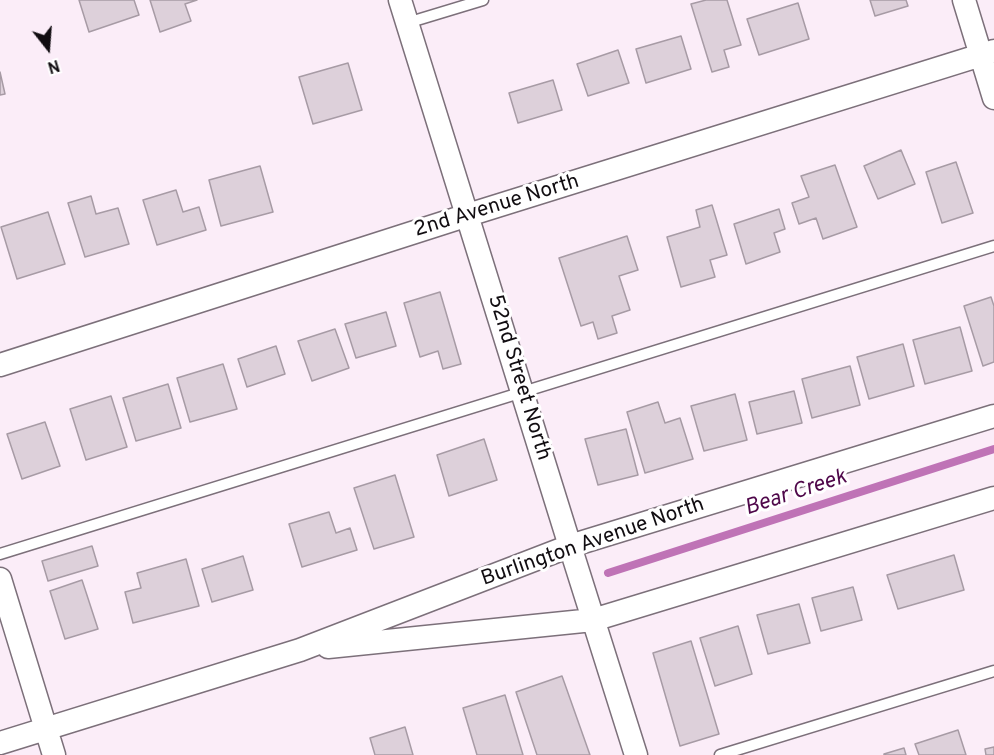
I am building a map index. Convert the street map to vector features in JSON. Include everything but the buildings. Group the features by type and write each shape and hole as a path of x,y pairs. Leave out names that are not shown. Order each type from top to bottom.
{"street":[{"name":"52nd Street North","path":"400,0 636,755"},
{"path":"964,0 988,53 994,99"},
{"name":"2nd Avenue North","path":"0,365 468,215 988,53"},
{"name":"Burlington Avenue North","path":"0,743 300,650 570,546 994,416"},
{"name":"Burlington Avenue North","path":"300,650 593,620 994,498"},
{"path":"0,579 54,755"}],"lane":[{"path":"407,23 483,0"},
{"path":"0,554 994,246"},
{"path":"720,755 994,671"}],"waterway":[{"name":"Bear Creek","path":"608,573 994,449"}]}
